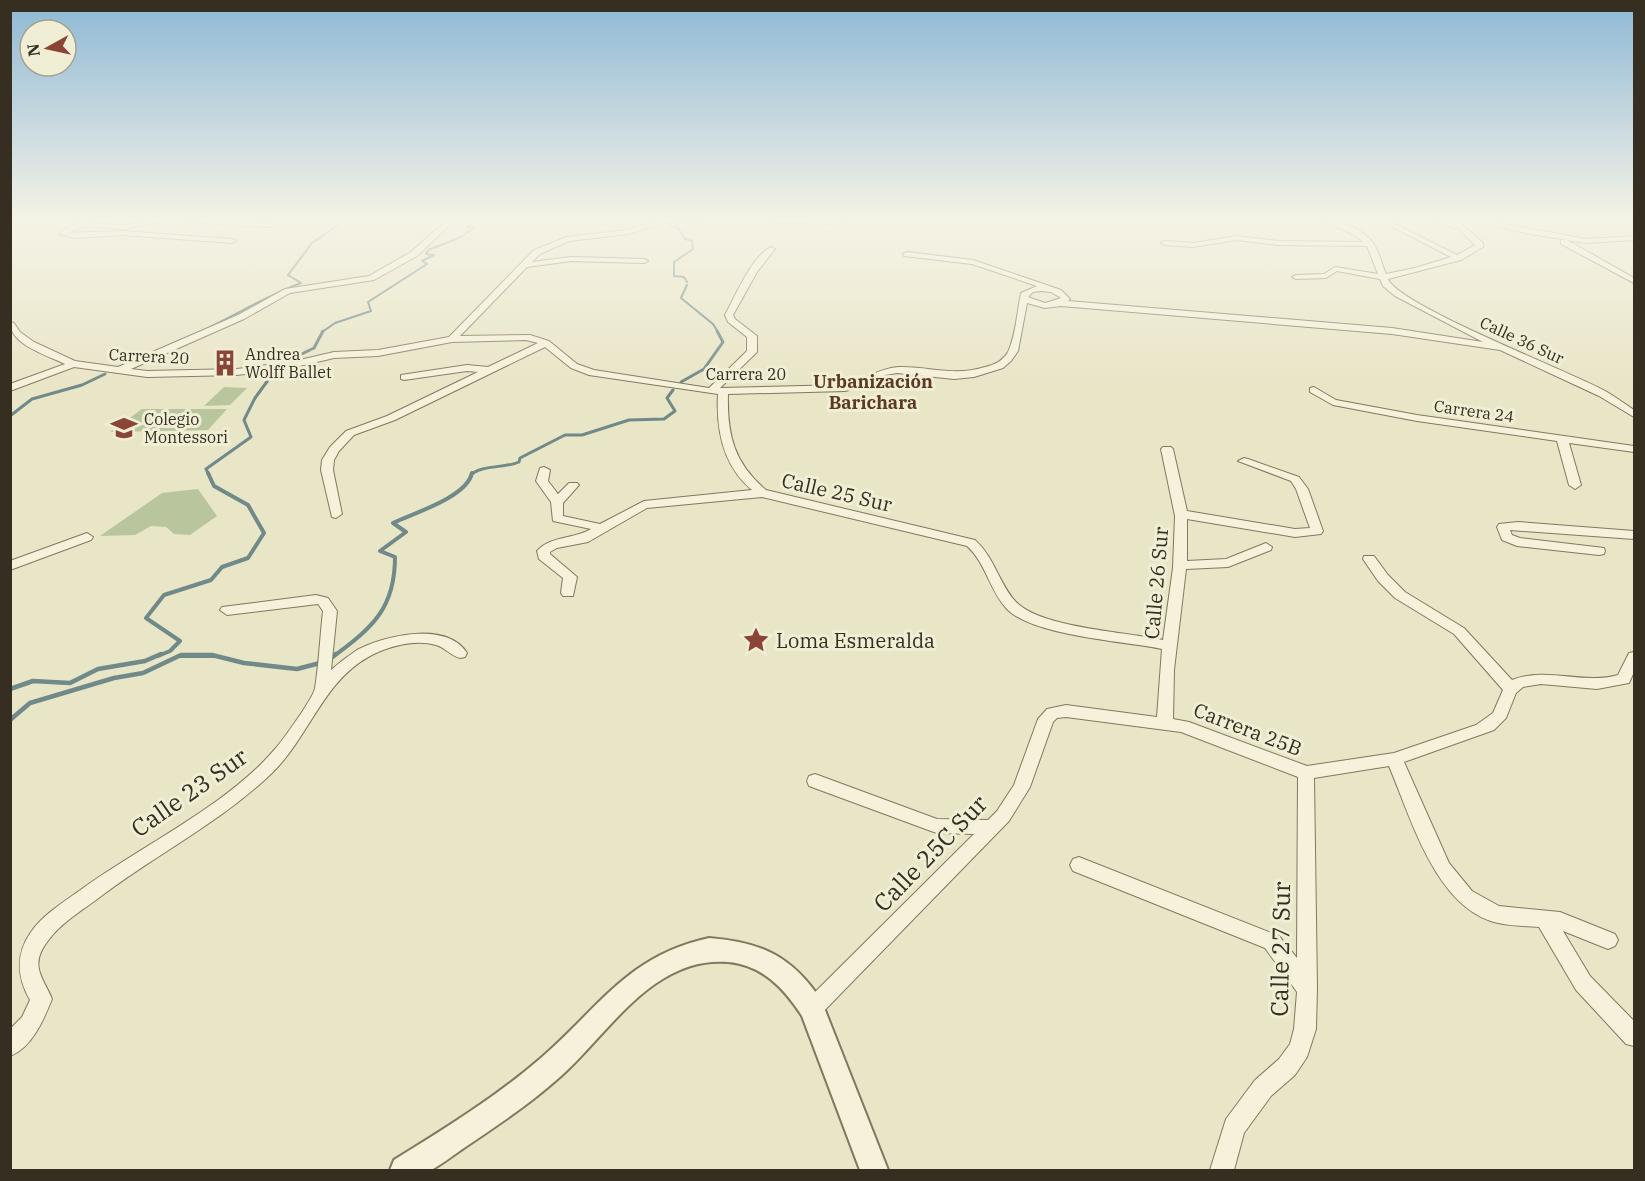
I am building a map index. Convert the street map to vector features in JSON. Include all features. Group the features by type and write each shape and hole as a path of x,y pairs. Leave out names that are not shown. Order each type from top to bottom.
{"street":[{"path":"116,371 242,317 288,291 371,279 378,275"},
{"path":"452,339 515,275"},
{"path":"717,391 753,348 749,333 730,320 729,315 744,292 745,282 749,275"},
{"path":"1011,275 1059,296"},
{"path":"1296,277 1327,275"},
{"path":"1373,275 1383,277 1390,275"},
{"path":"1016,277 1025,295 1042,305"},
{"name":"Calle 36 Sur","path":"1383,277 1390,288 1410,301 1500,347 1603,394 1635,414"},
{"path":"1025,295 1036,289 1059,296 1170,313 1392,331 1500,347"},
{"name":"Carrera 20","path":"12,329 31,344 73,364 116,371 170,374 237,372 291,365 322,356 378,352 452,339 517,336 546,343 574,366 592,373 717,391 845,388 861,384 882,373 897,370 954,376 985,372 1008,359 1023,313 1025,295"},
{"path":"1023,313 1059,296"},
{"path":"336,514 327,470 328,460 342,439 360,428 392,418 546,343"},
{"path":"10,388 73,364"},
{"path":"404,377 467,368 489,371"},
{"name":"Carrera 24","path":"1314,390 1333,402 1417,418 1635,449"},
{"name":"Calle 25 Sur","path":"717,391 729,452 743,477 762,493 971,543 980,550 1002,594 1024,616 1048,624 1170,646"},
{"path":"1562,438 1575,485"},
{"name":"Calle 26 Sur","path":"1165,722 1164,684 1180,565 1181,514 1167,449"},
{"path":"1181,514 1295,532 1317,531 1302,489 1295,479 1244,461"},
{"path":"544,470 542,481 557,502"},
{"path":"573,485 557,502 556,516 559,519 602,528"},
{"path":"568,593 570,577 543,556 543,551 553,545 584,539 644,505 762,493"},
{"path":"1599,551 1517,542 1506,537 1503,527 1518,526 1635,535"},
{"path":"10,566 87,537"},
{"path":"1180,565 1228,563 1266,547"},
{"path":"1369,558 1383,578 1400,595 1458,631 1510,688 1528,681 1612,684 1624,679 1635,657"},
{"path":"227,610 316,599 323,601 330,611 322,687"},
{"name":"Calle 23 Sur","path":"10,1046 29,1024 42,999 32,987 27,972 29,957 39,938 72,906 204,816 268,767 304,724 322,687 361,654 393,642 440,641 454,646 460,653"},
{"name":"Carrera 25B","path":"1053,713 1066,711 1183,726 1306,773 1394,759 1482,729 1495,722 1503,711 1510,688"},
{"name":"Calle 25C Sur","path":"812,1009 1016,800 1046,719 1053,713"},
{"path":"1394,759 1442,868 1455,887 1480,907 1497,914 1544,918 1580,927 1608,940"},
{"name":"Calle 27 Sur","path":"1222,1170 1234,1127 1248,1107 1287,1066 1299,1049 1305,1029 1307,988 1306,773"},
{"path":"815,781 937,826 992,827"},
{"path":"1079,865 1272,942 1279,948 1293,974 1307,988"},
{"path":"1544,918 1583,983 1635,1036"},
{"path":"404,1170 489,1114 550,1067 650,971 675,958 702,950 729,949 754,955 784,973 798,986 812,1009 874,1170"}],"green space":[{"path":"224,387 247,388 230,405 204,406"},
{"path":"142,409 227,409 208,430 110,432"},
{"path":"198,489 217,516 190,535 174,534 166,527 151,526 135,535 100,536 162,493"}],"waterway":[{"path":"202,331 301,283 288,275"},
{"path":"323,331 335,323 371,311 368,302 410,275"},
{"path":"674,275 684,277 687,282"},
{"path":"687,285 681,298 713,324 718,332"},
{"path":"281,364 314,348 323,331"},
{"path":"681,382 704,369 723,342 717,331"},
{"path":"127,363 154,352"},
{"path":"208,473 206,469 251,437 244,420 255,398 274,372"},
{"path":"10,416 32,399 82,385 105,374"},
{"path":"471,475 487,468 519,462 520,458 565,435 582,435 629,420 664,419 675,411 667,398 673,390"},
{"path":"158,656 170,651 180,641 146,618 164,595 211,580 222,567 248,558 264,533 248,505 214,486 208,473"},
{"path":"334,656 370,625 386,603 394,575 395,557 380,551 406,532 393,523 450,497 468,482 471,475"},
{"path":"10,689 33,681 70,683 98,669 145,661 161,654"},
{"path":"330,659 336,654"},
{"path":"10,720 30,703 114,678 143,673 181,655 216,656"},
{"path":"179,656 216,656"},
{"path":"216,656 244,663 297,669 320,663"}],"place":[{"name":"Andrea Wolff Ballet","path":"225,363"},
{"name":"Colegio Montessori","path":"124,428"},
{"name":"Loma Esmeralda","path":"756,640"}],"district":[{"name":"Urbanización Barichara","path":"873,391"}]}
